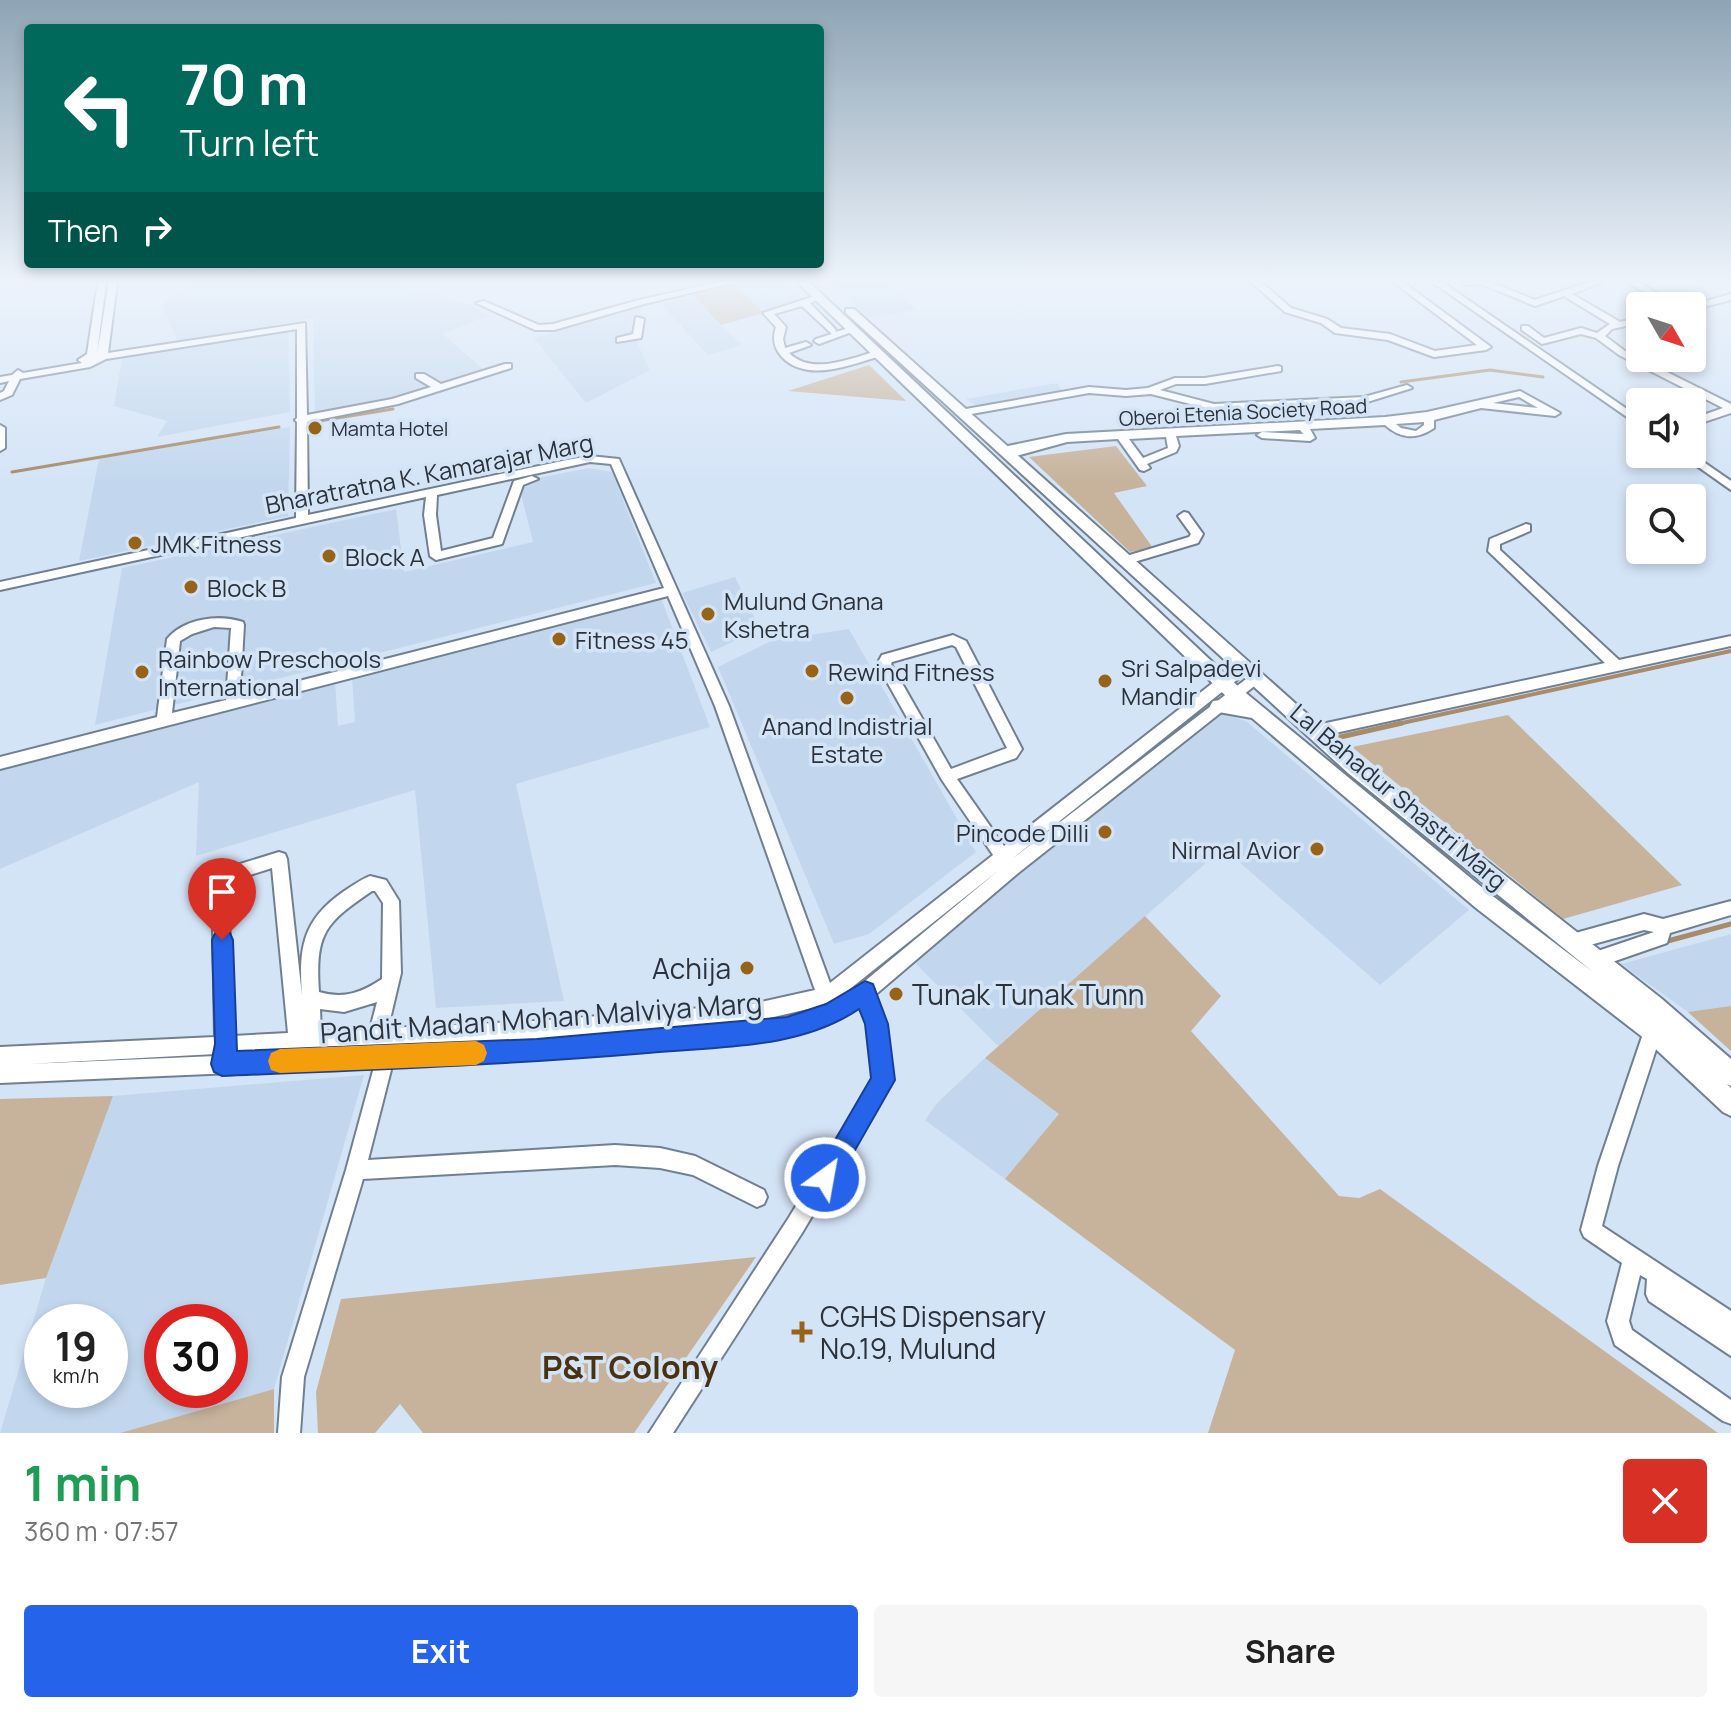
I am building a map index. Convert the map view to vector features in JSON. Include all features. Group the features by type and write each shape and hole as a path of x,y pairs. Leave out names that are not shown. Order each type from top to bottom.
{"main road":[{"name":"Lal Bahadur Shastri Marg","path":"872,349 1226,694 1267,720 1483,901 1653,1031 1731,1104"},
{"name":"Lal Bahadur Shastri Marg","path":"881,349 1006,452 1355,768 1595,960 1731,1074"}],"street":[{"path":"60,368 86,359 94,349"},
{"path":"102,349 102,358"},
{"path":"86,359 157,349"},
{"path":"301,349 302,520"},
{"path":"782,349 792,361 811,367 877,354"},
{"path":"783,352 793,349"},
{"path":"1421,349 1434,354 1472,349"},
{"path":"1533,349 1626,413"},
{"path":"1616,349 1731,408"},
{"path":"0,378 90,364 102,358"},
{"path":"300,420 394,402 508,366"},
{"path":"960,413 1089,390 1126,393 1151,391 1175,381 1205,381 1278,369"},
{"path":"0,398 8,393 17,375"},
{"path":"420,376 440,388"},
{"path":"1151,391 1214,407 1364,400 1407,388"},
{"path":"1386,421 1428,416 1520,394 1555,413 1515,411 1481,404"},
{"path":"1706,418 1731,408"},
{"path":"1715,415 1731,424"},
{"path":"1386,421 1398,431 1418,434 1430,426 1428,416"},
{"name":"Oberoi Etenia Society Road","path":"1006,452 1061,439 1386,421"},
{"path":"1249,427 1264,435 1313,442 1303,425"},
{"path":"0,428 0,448"},
{"path":"1121,436 1142,465 1172,450 1170,432"},
{"path":"432,492 430,515 436,556 498,541 518,483 588,465 590,459"},
{"name":"Bharatratna K. Kamarajar Marg","path":"0,586 590,459 615,461 722,706 833,1014"},
{"path":"1705,468 1731,486"},
{"path":"1124,561 1194,540 1197,534 1184,516"},
{"path":"1526,528 1500,537 1494,542 1494,551 1617,667"},
{"path":"0,763 671,591"},
{"path":"164,721 174,639 187,629 230,621 238,625 233,703"},
{"path":"947,776 1011,754 1015,749 961,644 953,640 887,658 884,664 947,776 1002,856"},
{"path":"1317,731 1731,641"},
{"name":"Pandit Madan Mohan Malviya Marg","path":"0,1074 222,1064 384,1043 752,1013 827,996 1002,856 1055,824 1248,674"},
{"name":"Pandit Madan Mohan Malviya Marg","path":"1055,824 1226,694"},
{"name":"Pandit Madan Mohan Malviya Marg","path":"0,1056 305,1040 537,1051 787,1029 833,1014 865,992 1002,856"},
{"path":"222,1064 226,1044 220,877 279,859 305,1040"},
{"path":"289,1433 293,1377 356,1170 384,1043 391,901 380,885 370,883 343,900 311,934 306,964 312,998 305,1040"},
{"path":"1572,942 1644,922 1663,927 1731,908"},
{"path":"1595,960 1661,938 1663,927"},
{"path":"312,998 341,1007 370,998 389,984"},
{"path":"660,1433 795,1226 883,1080 876,1024 865,992"},
{"path":"1653,1031 1608,1166 1591,1230 1633,1262 1731,1323"},
{"path":"356,1170 615,1155 660,1158 695,1166 757,1197"},
{"path":"1633,1262 1618,1321 1623,1337 1731,1413"},
{"path":"1658,1278 1655,1289 1661,1298 1731,1345"}],"shaded area":[{"path":"176,349 288,349 290,412 157,437 167,421 114,406 122,358"},
{"path":"314,349 460,349 486,372 400,398 315,414"},
{"path":"543,349 640,349 650,370 586,403"},
{"path":"702,349 729,349 708,355"},
{"path":"869,365 906,401 788,391"},
{"path":"1057,383 1063,391 976,406 966,399"},
{"path":"290,427 288,516 79,561 99,459"},
{"path":"1116,446 1147,486 1114,493 1153,548 1130,552 1029,457"},
{"path":"589,468 612,472 656,583 95,725 122,568 396,509 404,572 533,542 518,482"},
{"path":"735,577 760,629 711,652 682,593"},
{"path":"661,598 710,727 516,784 564,1001 436,1008 415,790 196,856 199,782 0,869 0,770 335,681 338,726 355,722 352,677"},
{"path":"849,629 976,852 869,934 834,944 718,667 771,641"},
{"path":"1218,712 1246,721 1469,910 1380,985 1223,848 998,1046 911,959"},
{"path":"1508,715 1682,885 1563,919 1352,747"},
{"path":"1145,916 1221,996 1191,1031 1339,1196 1359,1198 1380,1189 1718,1433 1208,1433 1235,1350 1005,1179 1059,1114 985,1058"},
{"path":"1731,934 1731,1051 1688,1012 1621,964"},
{"path":"1731,1006 1731,1051 1688,1012"},
{"path":"985,1058 1060,1114 1005,1179 925,1120 938,1102"},
{"path":"364,1075 274,1389 248,1396 248,1304 144,1304 144,1408 208,1408 120,1433 0,1433 24,1352 24,1408 128,1408 128,1304 38,1304 113,1096"},
{"path":"113,1096 46,1278 0,1285 0,1099"},
{"path":"756,1257 634,1433 423,1433 400,1404 375,1433 318,1433 316,1392 341,1299"},
{"path":"274,1389 274,1433 120,1433 208,1408 248,1408 248,1396"}],"waterway":[{"path":"1401,382 1490,370 1543,377"},
{"path":"313,422 393,409"},
{"path":"12,472 279,427"},
{"path":"1398,724 1731,651"},
{"path":"1336,738 1398,724"},
{"path":"1393,725 1398,724"},
{"path":"1664,942 1731,924"}],"slow traffic":[{"path":"280,1061 476,1053"}],"place":[{"name":"Mamta Hotel","path":"315,428"},
{"name":"JMK Fitness","path":"135,543"},
{"name":"Block A","path":"329,556"},
{"name":"Block B","path":"191,587"},
{"name":"Mulund Gnana Kshetra","path":"708,614"},
{"name":"Fitness 45","path":"559,639"},
{"name":"Rewind Fitness","path":"812,671"},
{"name":"Rainbow Preschools International","path":"142,672"},
{"name":"Sri Salpadevi Mandir","path":"1105,681"},
{"name":"Anand Indistrial Estate","path":"847,698"},
{"name":"Pincode Dilli","path":"1105,832"},
{"name":"Nirmal Avior","path":"1317,849"},
{"name":"Achija","path":"747,968"},
{"name":"Tunak Tunak Tunn","path":"896,994"},
{"name":"CGHS Dispensary No.19, Mulund","path":"802,1332"}],"district":[{"name":"P&T Colony","path":"630,1367"}],"route":[{"path":"222,940 226,1044 222,1064 537,1051 787,1029 833,1014 865,992 876,1024 883,1080 825,1178"}]}
